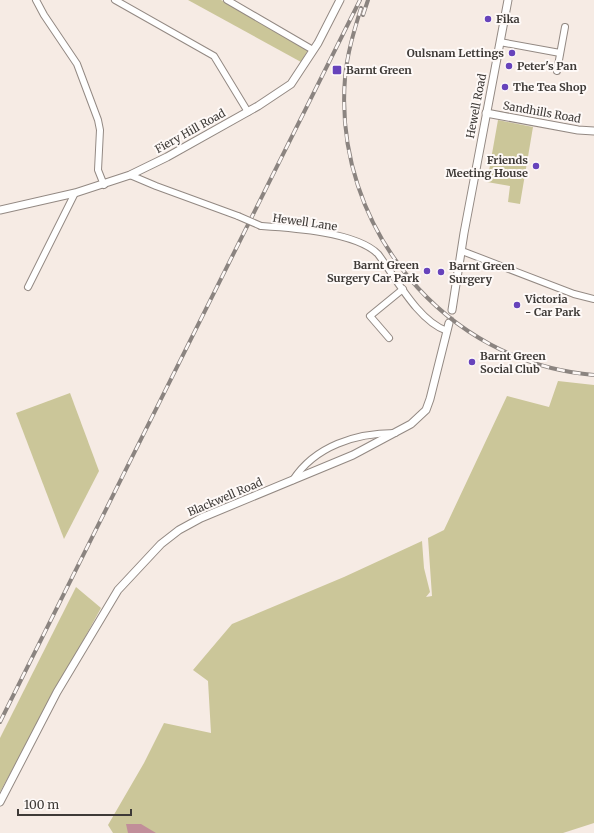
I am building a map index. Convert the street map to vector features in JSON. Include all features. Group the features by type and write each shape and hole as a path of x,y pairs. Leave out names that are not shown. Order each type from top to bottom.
{"street":[{"path":"36,0 44,15 77,64 98,120 100,130 98,170 104,185"},
{"path":"115,0 214,56 248,112"},
{"path":"227,0 313,50"},
{"name":"Fiery Hill Road","path":"0,210 75,193 104,185 130,175 167,157 248,112 291,84 313,50 340,0"},
{"name":"Hewell Road","path":"452,310 486,113 508,0"},
{"path":"557,71 564,27"},
{"path":"500,42 560,53"},
{"name":"Sandhills Road","path":"486,113 578,130 594,131"},
{"name":"Hewell Lane","path":"130,175 261,226 301,229 350,239 365,244 378,254 424,315 438,328 447,331"},
{"path":"28,287 75,193"},
{"path":"462,251 574,294 594,299"},
{"path":"389,338 370,316 403,289"},
{"name":"Blackwell Road","path":"0,802 57,692 115,595 149,555 179,530 201,518 353,454 411,424 426,410 436,380 449,323"},
{"path":"293,480 300,469 325,450 360,436 396,432"}],"shaded area":[{"path":"188,0 221,0 308,50 301,62"},
{"path":"498,120 533,127 520,204 508,202 510,186 487,182"},
{"path":"558,381 594,385 594,823 563,833 113,833 108,825 144,763 164,723 211,733 208,681 193,670 232,624 344,577 422,541 424,568 430,592 426,597 432,596 428,538 444,530 507,396 549,407"},
{"path":"70,393 99,471 64,539 16,413"},
{"path":"76,587 101,608 0,792 0,738"},
{"path":"126,824 141,824 156,833 128,833"}],"tunnel":[{"path":"449,323 452,310"}],"railway":[{"path":"0,722 360,0"},
{"path":"363,15 368,0"},
{"path":"361,8 347,60 345,78 346,133 358,186 379,234 409,278 447,315 491,344 540,365 594,375"}],"place":[{"name":"Fika","path":"488,19"},
{"name":"Oulsnam Lettings","path":"512,53"},
{"name":"Peter's Pan","path":"509,66"},
{"name":"Barnt Green","path":"337,70"},
{"name":"The Tea Shop","path":"505,87"},
{"name":"Friends Meeting House","path":"536,166"},
{"name":"Barnt Green Surgery Car Park","path":"427,271"},
{"name":"Barnt Green Surgery","path":"441,272"},
{"name":"Victoria - Car Park","path":"517,305"},
{"name":"Barnt Green Social Club","path":"472,362"}]}
